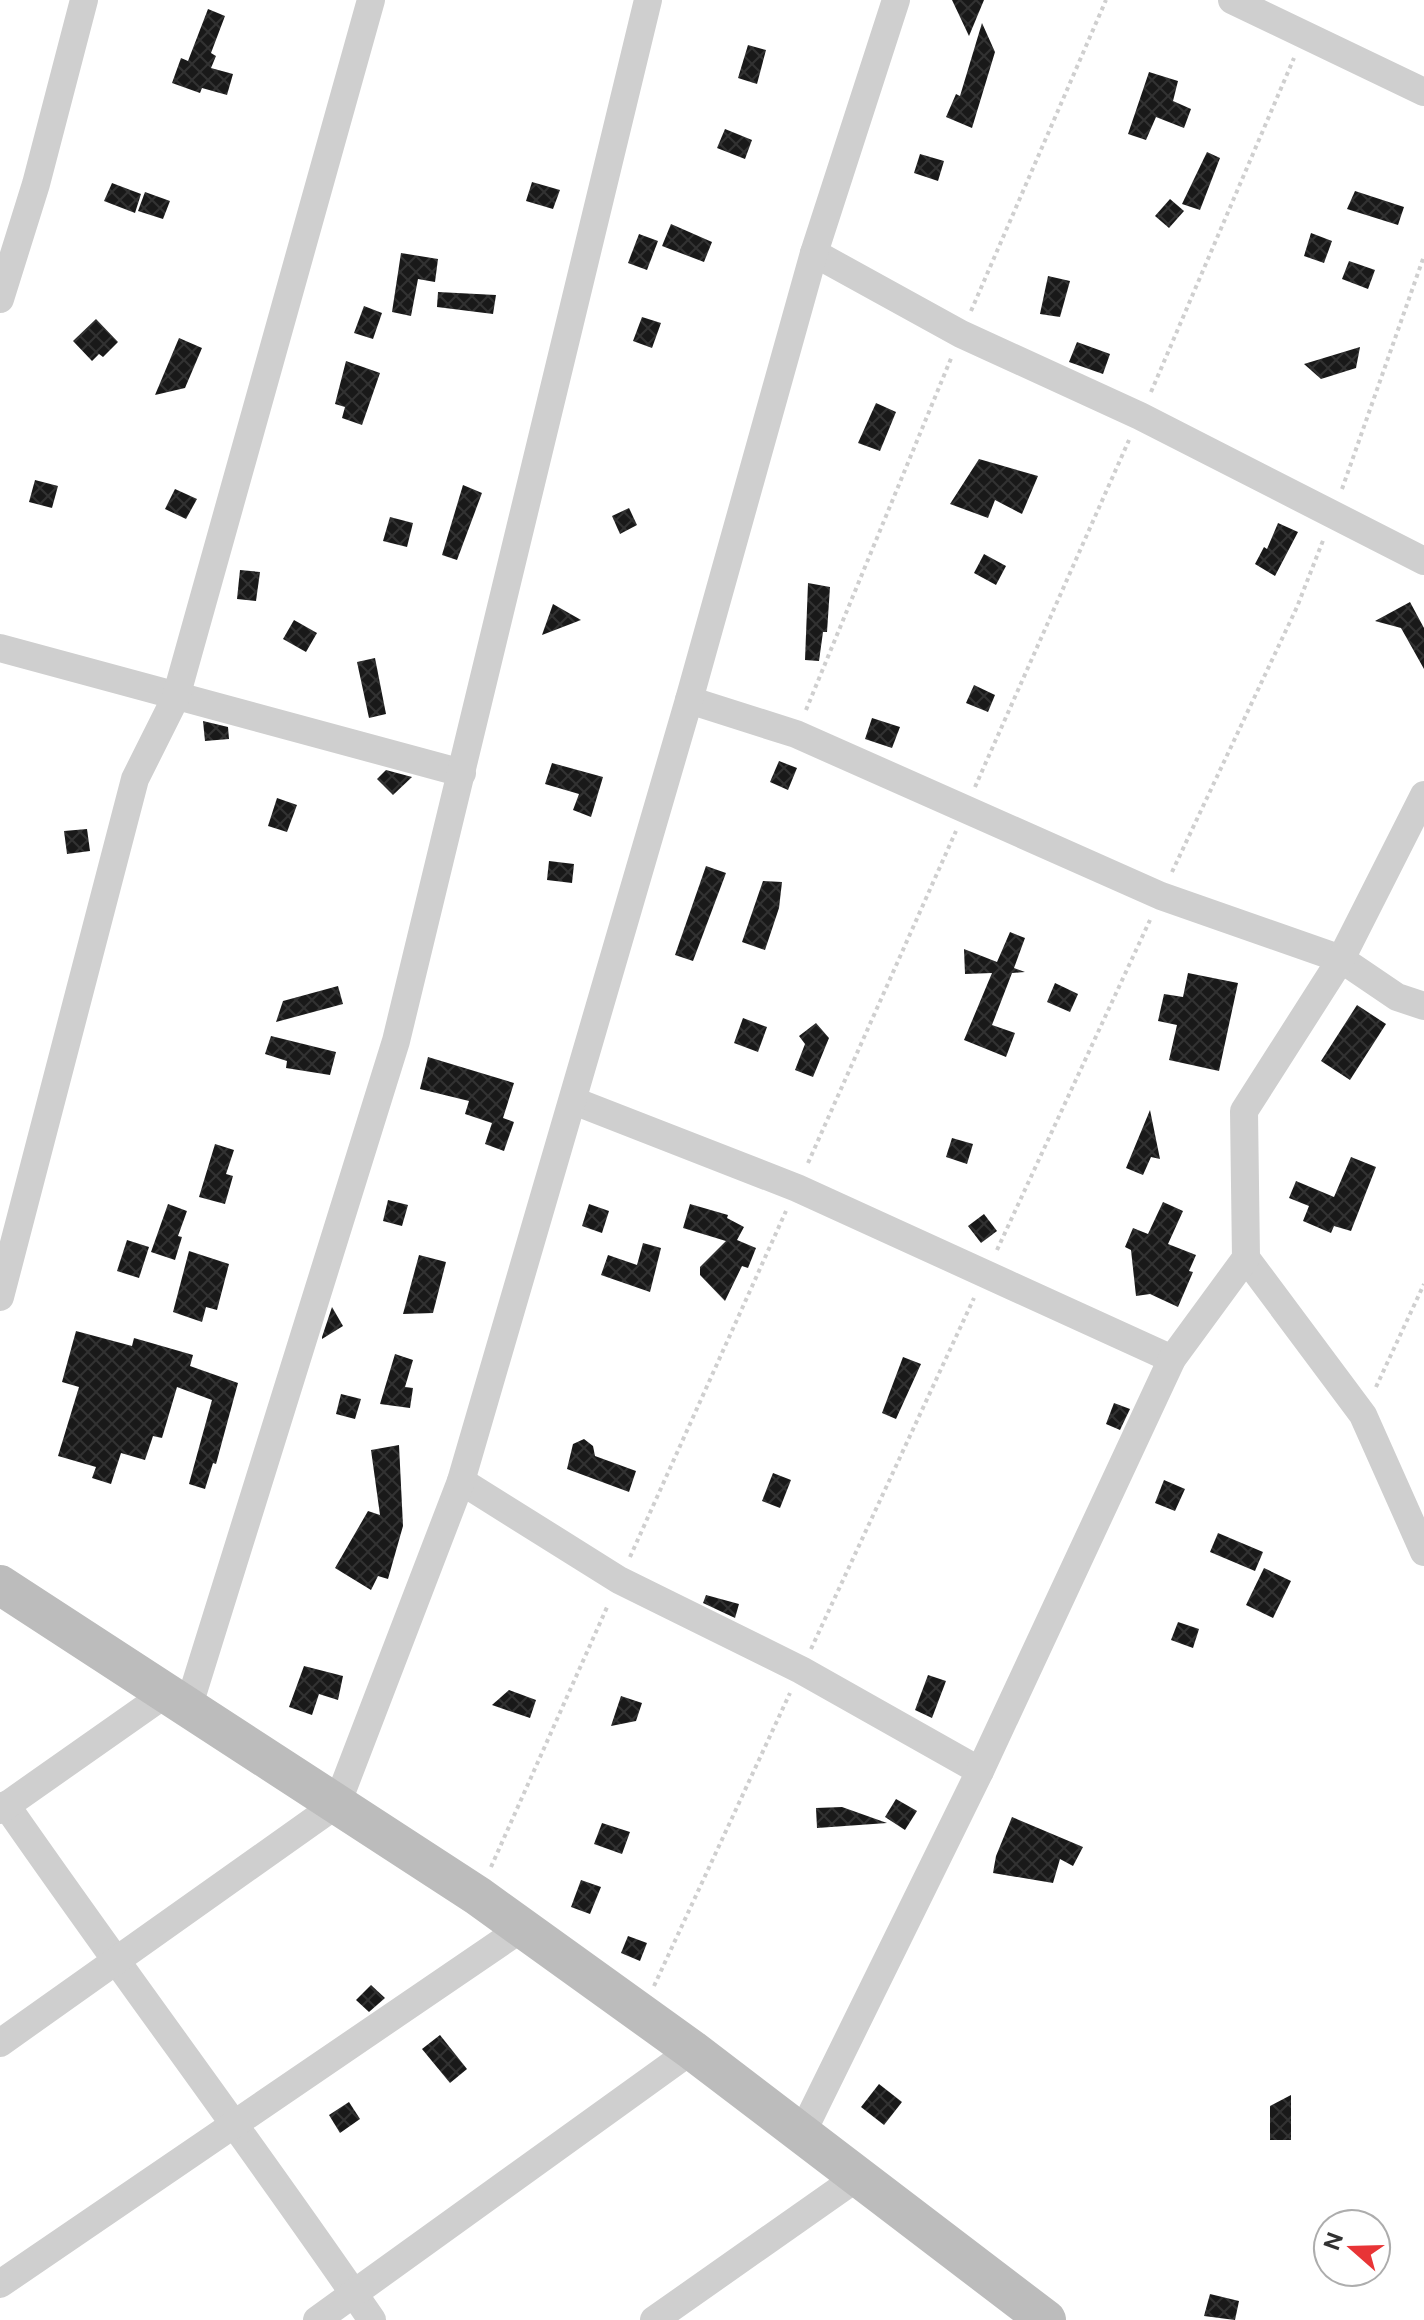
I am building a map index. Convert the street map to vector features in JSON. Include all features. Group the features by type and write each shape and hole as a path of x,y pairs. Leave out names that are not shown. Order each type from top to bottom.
{"street":[{"path":"0,299 36,184 84,0"},
{"path":"0,1297 135,779 176,697 371,0"},
{"path":"372,2320 236,2124 3,1808 178,1699 396,1041 648,0"},
{"path":"0,2043 337,1804 461,1481 574,1101 814,253 896,0"},
{"path":"1232,0 1424,92"},
{"path":"814,253 961,334 1140,416 1424,561"},
{"path":"0,648 462,773"},
{"path":"689,700 796,734 1161,896 1341,959 1397,997 1424,1006"},
{"path":"1424,795 1341,959 1244,1111 1246,1258 1363,1415 1424,1552"},
{"path":"574,1101 797,1188 1172,1359"},
{"path":"802,2133 980,1771 1172,1359 1246,1258"},
{"path":"461,1481 619,1580 801,1670 980,1771"},
{"path":"0,1585 478,1896 692,2050 859,2176 1030,2316"},
{"path":"0,2284 522,1928"},
{"path":"317,2320 692,2050"},
{"path":"654,2320 859,2176"}],"path":[{"path":"796,734 961,334 1106,0"},
{"path":"478,1896 1140,416 1303,36"},
{"path":"641,2013 1297,607 1424,256"},
{"path":"1363,1415 1424,1284"}],"building":[{"path":"952,0 984,0 969,36"},
{"path":"208,9 225,16 211,53 216,56 211,68 233,74 227,95 202,88 200,93 172,83 181,58 188,61"},
{"path":"982,23 995,52 972,128 946,117 956,94 960,96"},
{"path":"748,45 766,50 757,84 738,78"},
{"path":"1149,72 1178,81 1173,101 1191,109 1184,128 1156,117 1146,140 1128,134"},
{"path":"725,129 752,140 745,159 717,148"},
{"path":"1207,152 1220,158 1200,210 1182,204"},
{"path":"920,154 944,161 938,181 914,173"},
{"path":"532,182 560,190 553,209 526,201"},
{"path":"112,183 141,194 135,213 104,201"},
{"path":"1355,191 1404,207 1398,225 1347,209"},
{"path":"145,192 170,201 163,219 138,211"},
{"path":"1170,199 1184,211 1169,228 1155,216"},
{"path":"671,224 712,242 704,262 662,246"},
{"path":"1311,233 1332,241 1324,263 1304,256"},
{"path":"639,234 658,241 647,270 628,263"},
{"path":"401,253 438,259 435,282 418,279 411,316 392,312"},
{"path":"1349,261 1375,270 1368,289 1342,279"},
{"path":"1048,276 1070,281 1060,317 1040,314"},
{"path":"438,292 496,295 493,314 437,307"},
{"path":"364,306 382,313 373,339 354,333"},
{"path":"642,317 661,323 652,348 633,341"},
{"path":"96,319 118,342 103,357 99,354 92,361 73,341"},
{"path":"179,338 202,348 185,388 155,395"},
{"path":"1077,342 1110,354 1103,374 1069,362"},
{"path":"1360,347 1356,368 1321,379 1304,364"},
{"path":"346,361 380,373 362,425 342,418 345,407 335,404"},
{"path":"876,403 896,412 880,451 858,443"},
{"path":"979,459 1038,476 1022,514 995,500 988,518 950,504"},
{"path":"35,480 58,486 52,508 29,502"},
{"path":"463,485 482,493 457,560 442,555"},
{"path":"175,489 197,499 186,519 165,509"},
{"path":"629,508 637,525 620,534 612,516"},
{"path":"390,517 413,523 407,547 383,541"},
{"path":"1278,523 1298,532 1275,576 1255,564 1264,547 1267,549"},
{"path":"984,554 1006,566 996,585 974,573"},
{"path":"240,570 260,572 256,601 237,599"},
{"path":"808,583 830,587 827,632 823,632 819,661 805,660"},
{"path":"1410,602 1424,628 1424,669 1401,628 1375,621"},
{"path":"553,604 581,620 542,635"},
{"path":"294,620 317,633 306,652 283,639"},
{"path":"375,658 386,714 369,718 357,662"},
{"path":"974,685 995,695 988,712 966,703"},
{"path":"872,718 900,727 892,748 865,739"},
{"path":"203,721 228,727 229,739 205,741"},
{"path":"779,761 797,768 788,790 770,782"},
{"path":"552,763 603,777 591,817 573,810 579,794 545,784"},
{"path":"386,770 412,777 393,795 377,779"},
{"path":"277,798 297,805 287,832 268,826"},
{"path":"87,829 90,851 67,854 64,831"},
{"path":"549,861 574,864 572,883 547,880"},
{"path":"706,866 726,873 693,961 675,955"},
{"path":"763,881 782,882 779,908 765,950 742,942"},
{"path":"1010,932 1025,938 1014,968 1025,972 1012,973 992,1025 1015,1033 1006,1057 964,1040 992,973 965,974 964,949 997,962"},
{"path":"1188,973 1238,983 1219,1071 1169,1060 1177,1025 1158,1021 1164,994 1183,997"},
{"path":"1055,983 1078,994 1070,1012 1047,1002"},
{"path":"338,986 343,1004 276,1022 283,1001"},
{"path":"1357,1005 1386,1024 1350,1080 1321,1061"},
{"path":"743,1018 767,1027 758,1052 734,1043"},
{"path":"816,1023 829,1038 813,1077 795,1070 805,1044 799,1036"},
{"path":"271,1036 336,1052 330,1075 286,1068 287,1061 265,1054"},
{"path":"428,1057 514,1083 503,1118 514,1122 504,1151 485,1144 492,1123 465,1114 469,1101 420,1089"},
{"path":"1150,1110 1160,1159 1151,1157 1143,1175 1126,1168"},
{"path":"952,1138 973,1144 967,1164 946,1157"},
{"path":"215,1144 234,1150 226,1174 233,1176 225,1204 199,1197"},
{"path":"1351,1157 1376,1167 1351,1231 1334,1226 1331,1233 1303,1221 1309,1206 1289,1198 1296,1181 1334,1197"},
{"path":"388,1200 408,1205 402,1226 383,1221"},
{"path":"1163,1202 1183,1211 1168,1244 1196,1255 1189,1271 1193,1272 1178,1307 1150,1294 1136,1296 1131,1250 1125,1247 1133,1228 1148,1234"},
{"path":"168,1204 187,1211 178,1236 182,1237 175,1260 151,1252"},
{"path":"589,1204 609,1211 602,1233 582,1226"},
{"path":"690,1204 728,1215 727,1218 744,1227 737,1240 756,1248 748,1268 742,1266 725,1301 700,1275 700,1267 726,1241 683,1228"},
{"path":"984,1214 997,1231 981,1243 968,1226"},
{"path":"127,1240 149,1247 139,1278 117,1271"},
{"path":"643,1243 661,1248 650,1292 601,1275 608,1255 637,1265"},
{"path":"189,1251 229,1264 217,1310 206,1307 202,1322 173,1312"},
{"path":"419,1255 446,1262 433,1313 403,1314"},
{"path":"332,1307 343,1326 322,1339 322,1337"},
{"path":"76,1331 132,1346 134,1338 193,1355 190,1366 238,1383 216,1464 213,1463 205,1489 189,1484 212,1400 177,1387 162,1438 153,1436 145,1460 121,1453 111,1484 92,1478 96,1467 58,1456 79,1387 62,1382"},
{"path":"395,1354 413,1360 405,1387 413,1388 410,1408 380,1404"},
{"path":"903,1357 921,1364 896,1419 882,1413"},
{"path":"341,1394 361,1399 355,1419 336,1414"},
{"path":"1114,1403 1130,1409 1120,1430 1106,1424"},
{"path":"584,1439 593,1446 595,1456 636,1471 629,1492 567,1469 573,1444"},
{"path":"399,1445 403,1526 388,1579 378,1576 371,1590 335,1568 368,1511 380,1515 371,1450"},
{"path":"773,1473 791,1480 780,1508 762,1501"},
{"path":"1164,1480 1185,1489 1175,1511 1155,1503"},
{"path":"1218,1533 1263,1552 1255,1571 1210,1552"},
{"path":"1264,1568 1291,1581 1273,1618 1246,1605"},
{"path":"706,1595 739,1604 735,1618 703,1603"},
{"path":"1178,1622 1199,1629 1193,1648 1171,1640"},
{"path":"304,1666 343,1676 338,1700 319,1694 312,1715 289,1707"},
{"path":"928,1675 946,1681 932,1718 915,1710"},
{"path":"509,1690 536,1700 530,1718 492,1705"},
{"path":"621,1696 642,1703 636,1721 611,1726"},
{"path":"896,1799 917,1811 905,1830 885,1817"},
{"path":"842,1807 887,1823 817,1828 816,1808"},
{"path":"1012,1817 1083,1847 1073,1866 1060,1859 1053,1883 993,1873 996,1856"},
{"path":"602,1823 630,1832 622,1854 594,1844"},
{"path":"581,1880 601,1887 590,1914 571,1907"},
{"path":"628,1936 647,1943 640,1961 621,1953"},
{"path":"371,1985 385,1998 369,2012 356,2000"},
{"path":"440,2035 467,2069 450,2083 422,2049"},
{"path":"879,2084 902,2102 884,2125 861,2107"},
{"path":"1291,2095 1291,2140 1270,2140 1270,2106"},
{"path":"349,2102 360,2119 340,2133 329,2115"},
{"path":"1210,2294 1239,2301 1235,2320 1204,2316"}]}
